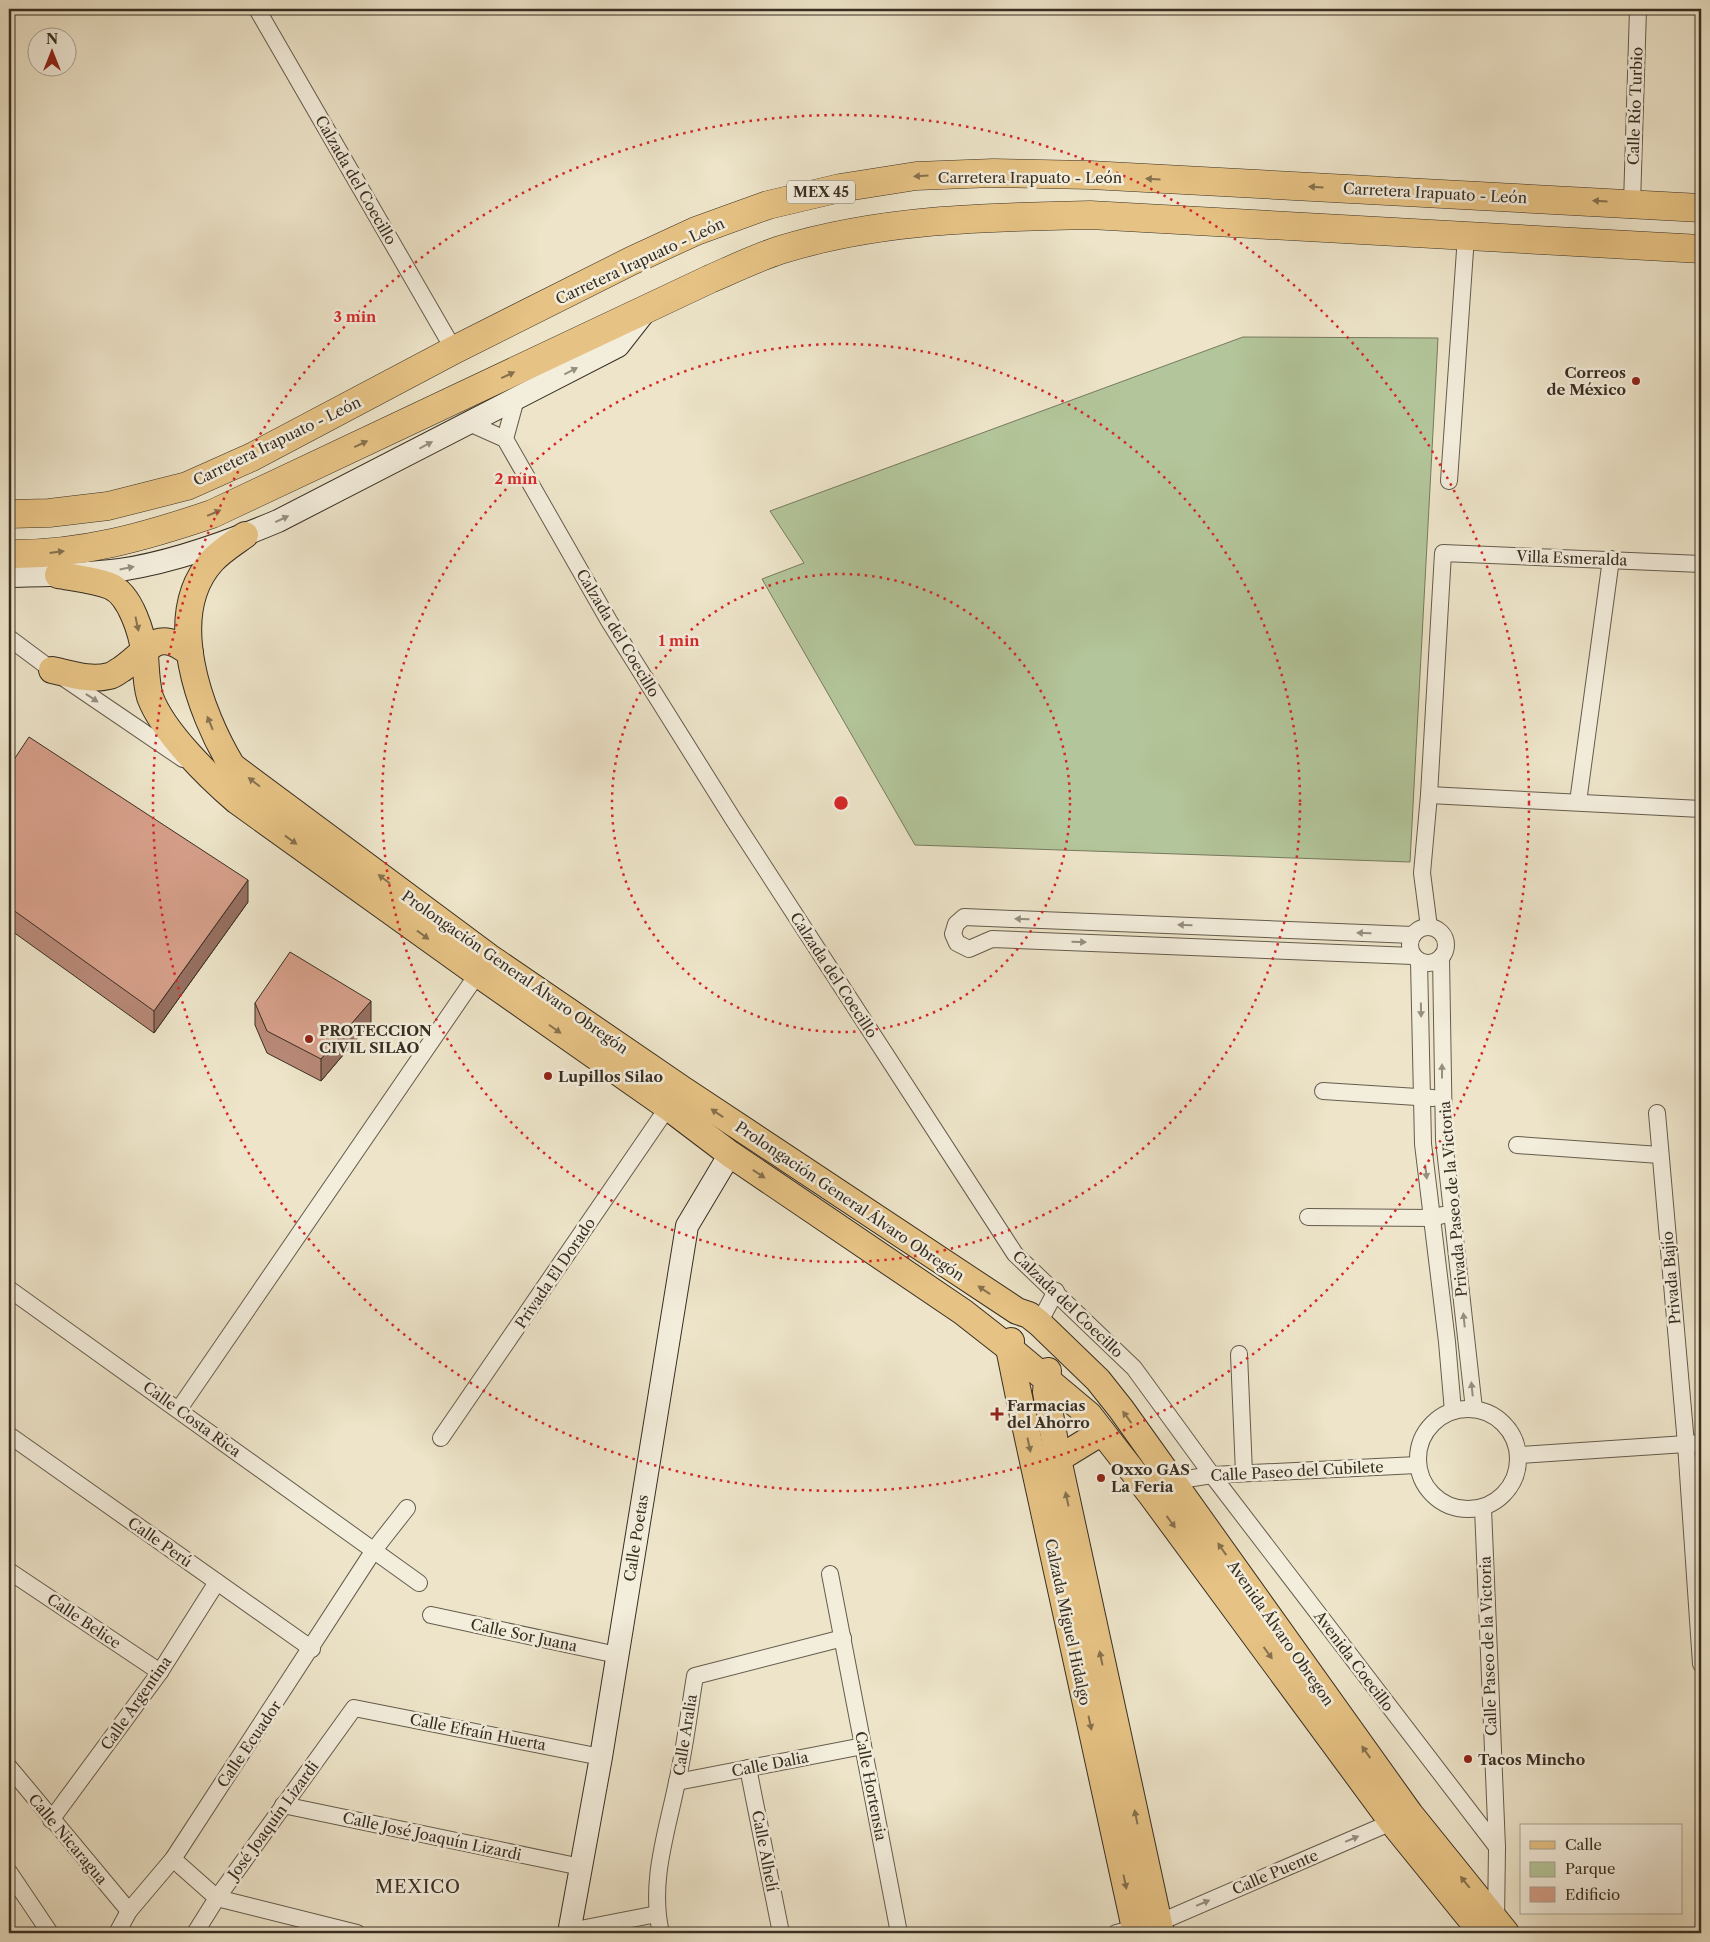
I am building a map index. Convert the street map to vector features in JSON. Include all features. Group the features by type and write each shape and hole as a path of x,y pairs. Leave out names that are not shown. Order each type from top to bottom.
{"highway":[{"name":"Carretera Irapuato - León","path":"9,514 108,506 187,486 252,457 454,350 696,231 768,205 840,188 916,176 993,174 1090,175 1701,208"},
{"path":"9,554 41,554 96,548 147,536 212,514 710,279 780,250 851,234 921,222 994,217 1090,215 1701,249"}],"main road":[{"path":"190,654 189,612 196,588 212,561 245,535"},
{"name":"Prolongación General Álvaro Obregón","path":"58,575 111,586 127,600 136,618 144,651 150,696 165,722 204,772 237,801 483,966 682,1089 1036,1324"},
{"path":"52,670 93,678 111,676 150,645 163,640 176,642 190,654"},
{"name":"Prolongación General Álvaro Obregón","path":"190,654 203,706 217,741 232,766 483,966 730,1154 962,1312 1009,1348 1047,1381"},
{"name":"Calzada Miguel Hidalgo","path":"1036,1324 1009,1348 1141,1930"},
{"name":"Calzada Miguel Hidalgo","path":"1036,1324 1047,1381 1046,1392 1141,1930"},
{"name":"Avenida Álvaro Obregon","path":"1036,1324 1098,1380 1174,1481 1410,1814 1495,1930"},
{"name":"Avenida Álvaro Obregon","path":"1047,1381 1089,1415 1152,1496 1392,1822 1495,1930"},
{"path":"1058,1459 1102,1432"}],"street":[{"name":"Calzada del Coecillo","path":"257,9 454,350"},
{"name":"Calle Río Turbio","path":"1632,203 1638,9"},
{"path":"1450,481 1466,236"},
{"path":"9,576 58,575 130,568 169,559 245,535 327,497 618,346 647,309"},
{"path":"469,423 505,439 516,399"},
{"name":"Calzada del Coecillo","path":"505,439 609,621 749,844 1015,1254 1056,1291 1134,1368 1212,1475"},
{"name":"Villa Esmeralda","path":"1429,795 1443,552 1701,564"},
{"path":"1578,802 1611,559"},
{"path":"9,638 52,670 204,772"},
{"path":"1429,928 1422,872 1429,795 1701,809"},
{"path":"1413,935 964,917 956,924 953,934 958,943 969,949 992,939 1416,958 1435,962 1441,957 1446,948 1445,938 1438,931 1429,928 1420,929 1413,935 1410,946 1416,958"},
{"path":"1211,948 1212,926"},
{"name":"Privada Paseo de la Victoria","path":"1441,957 1444,1140 1474,1409"},
{"name":"Privada Paseo de la Victoria","path":"1416,958 1423,1098 1423,1144 1453,1411"},
{"path":"179,1409 483,966"},
{"path":"1323,1091 1443,1098"},
{"name":"Privada El Dorado","path":"441,1438 668,1107"},
{"name":"Privada Bajío","path":"1657,1112 1660,1155 1694,1444 1701,1664"},
{"path":"1517,1145 1660,1155"},
{"name":"Calle Poetas","path":"570,1932 618,1655 687,1226 730,1154"},
{"path":"1308,1217 1432,1218 1452,1213"},
{"name":"Calle Costa Rica","path":"9,1289 179,1409 419,1583"},
{"path":"1036,1324 1056,1291"},
{"path":"1239,1354 1244,1473"},
{"path":"1474,1409 1491,1414 1505,1424 1514,1438 1519,1455 1516,1476 1505,1494 1483,1508 1449,1507 1433,1497 1422,1482 1417,1465 1418,1447 1426,1432 1438,1419 1453,1411 1474,1409"},
{"name":"Calle Perú","path":"9,1435 312,1649"},
{"path":"1519,1455 1694,1444"},
{"name":"Calle Paseo del Cubilete","path":"1152,1496 1174,1481 1212,1475 1417,1465"},
{"name":"Avenida Coecillo","path":"1212,1475 1497,1847"},
{"name":"Calle Ecuador","path":"120,1932 129,1911 173,1859 312,1649 374,1550 407,1508"},
{"name":"Calle Paseo de la Victoria","path":"1483,1508 1497,1847 1495,1930"},
{"name":"Calle Belice","path":"9,1571 160,1672"},
{"name":"Calle Hortensia","path":"830,1574 899,1933"},
{"name":"Calle Argentina","path":"51,1820 160,1672 217,1582"},
{"name":"Calle Sor Juana","path":"431,1615 618,1655"},
{"name":"Calle Aralia","path":"661,1933 656,1914 659,1855 677,1782 695,1676 843,1638"},
{"name":"Calle Efraín Huerta","path":"354,1708 601,1757"},
{"name":"José Joaquín Lizardi","path":"195,1933 217,1898 354,1708"},
{"name":"Calle Dalia","path":"677,1782 863,1746"},
{"name":"Calle Nicaragua","path":"9,1767 51,1820 129,1911"},
{"name":"Calle Alhelí","path":"748,1768 781,1933"},
{"name":"Calle José Joaquín Lizardi","path":"283,1805 581,1867"},
{"name":"Calle Puente","path":"1141,1930 1392,1822"},
{"path":"173,1859 217,1898 357,1933"},
{"path":"9,1872 50,1933"},
{"path":"570,1932 656,1914"}],"green space":[{"path":"1243,337 1438,338 1410,862 915,845 762,579 804,563 770,511"}],"building":[{"path":"29,737 248,880 154,1011 9,907 9,767"},
{"name":"PROTECCION CIVIL SILAO","path":"290,952 371,1001 321,1059 267,1031 255,1003"}],"place":[{"name":"Correos de México","path":"1636,381"},
{"name":"PROTECCION CIVIL SILAO","path":"309,1039"},
{"name":"Lupillos Silao","path":"548,1076"},
{"name":"Farmacias del Ahorro","path":"997,1414"},
{"name":"Oxxo GAS La Feria","path":"1101,1478"},
{"name":"Tacos Mincho","path":"1468,1759"}],"district":[{"name":"MEXICO","path":"418,1887"}]}
